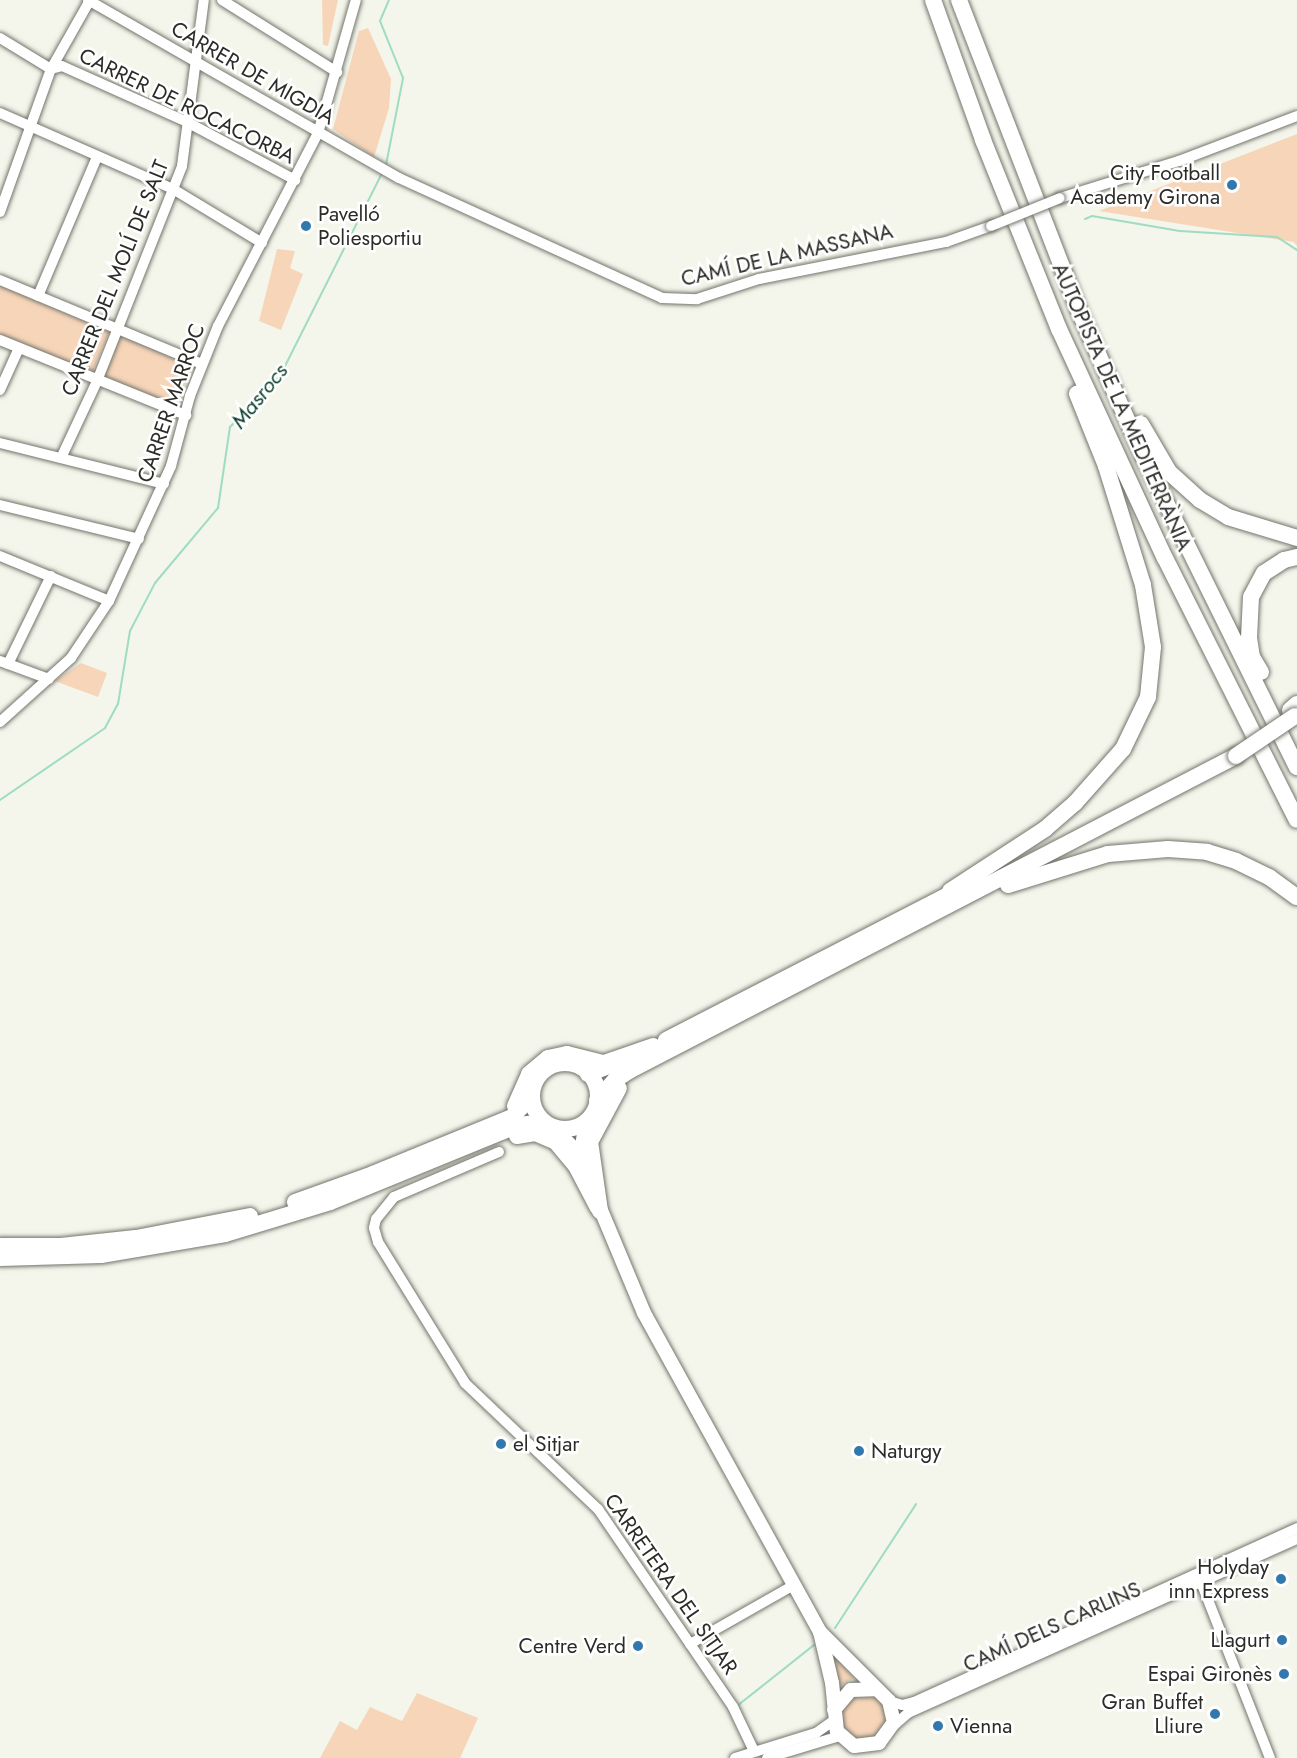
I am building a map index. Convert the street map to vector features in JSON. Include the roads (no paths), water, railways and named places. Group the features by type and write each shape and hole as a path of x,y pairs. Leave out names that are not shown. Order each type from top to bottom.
{"highway":[{"name":"AUTOPISTA DE LA MEDITERRÀNIA","path":"933,0 983,140 1059,329 1165,558 1297,820"},
{"name":"AUTOPISTA DE LA MEDITERRÀNIA","path":"959,0 1042,220 1144,458 1297,767"},
{"path":"1042,220 1066,255 1140,422 1169,472 1200,500 1228,517 1297,538"},
{"path":"924,914 1045,829 1075,803 1123,749 1148,697 1153,647 1143,585 1106,466 1075,390 1059,329"},
{"path":"1297,557 1284,560 1264,573 1251,597 1248,617 1252,657 1297,743"},
{"path":"0,1258 110,1254 225,1234 330,1202 422,1167 519,1125 548,1124 570,1129 586,1121 597,1100 629,1071 1234,752 1295,711"},
{"path":"0,1246 98,1242 215,1225 373,1174 512,1117 532,1096 540,1076 553,1066 569,1064 588,1074 614,1067 924,914 1076,861 1138,849 1193,850 1220,856 1269,877 1297,897"},
{"path":"600,1211 590,1143 613,1095 632,1079 692,1046 708,1031"},
{"path":"485,1127 513,1109 530,1074 548,1058 567,1054 604,1063 653,1046"},
{"path":"588,1074 597,1100"},
{"path":"532,1096 535,1110 548,1124"},
{"path":"422,1167 465,1156 522,1134 545,1136 567,1153 600,1211"}],"main road":[{"path":"586,1121 583,1153 600,1211"},
{"path":"548,1124 572,1147 634,1294 820,1632 889,1701 892,1727 879,1743 877,1758"},
{"path":"820,1632 834,1715 840,1736 857,1747 867,1758"},
{"path":"834,1715 851,1690 877,1690"},
{"path":"857,1747 879,1743"}],"street":[{"name":"CARRER DE MIGDIA","path":"89,0 197,65 399,178"},
{"path":"0,212 51,69 89,0"},
{"name":"CARRER DEL MOLÍ DE SALT","path":"61,458 97,381 182,166 204,0"},
{"path":"222,0 337,72"},
{"name":"CARRER MARROC","path":"0,722 49,678 84,641 109,601 164,483 202,364 318,133 356,0"},
{"name":"CARRER DE ROCACORBA","path":"0,38 51,69 62,66 187,122 295,180"},
{"path":"0,113 30,129 173,189 262,243"},
{"name":"CAMÍ DE LA MASSANA","path":"399,178 669,300 697,299 759,279 946,242 1060,198 1179,161 1297,116"},
{"path":"38,296 97,157"},
{"path":"0,280 202,364"},
{"path":"0,340 186,415"},
{"path":"0,390 19,348"},
{"path":"0,443 164,483"},
{"path":"0,505 139,538"},
{"path":"0,556 109,601"},
{"path":"49,678 4,662 51,576"},
{"name":"CARRETERA DEL SITJAR","path":"499,1152 394,1197 376,1219 374,1228 378,1242 465,1383 598,1509 733,1707 754,1751"},
{"name":"CAMÍ DELS CARLINS","path":"889,1701 902,1705 914,1702 1297,1528"},
{"name":"CAMÍ DELS CARLINS","path":"892,1727 908,1713 1297,1539"},
{"path":"1201,1582 1270,1758"},
{"path":"690,1644 794,1585"},
{"path":"735,1758 816,1733 834,1715"},
{"path":"767,1758 840,1736"}],"waterway":[{"name":"Masrocs","path":"386,165 403,78 380,21 389,0"},
{"name":"Masrocs","path":"0,800 105,728 118,704 130,631 155,583 218,508 230,427 280,376 382,173"},
{"path":"1085,219 1092,216 1180,231 1277,237 1297,250"},
{"path":"835,1628 916,1504"},
{"path":"737,1706 814,1645"}],"place":[{"name":"City Football Academy Girona","path":"1232,185"},
{"name":"Pavelló Poliesportiu","path":"306,226"},
{"name":"el Sitjar","path":"501,1444"},
{"name":"Naturgy","path":"859,1451"},
{"name":"Holyday inn Express","path":"1281,1579"},
{"name":"Llagurt","path":"1282,1640"},
{"name":"Centre Verd","path":"638,1646"},
{"name":"Espai Gironès","path":"1284,1674"},
{"name":"Gran Buffet Lliure","path":"1215,1714"},
{"name":"Vienna","path":"938,1726"}]}
